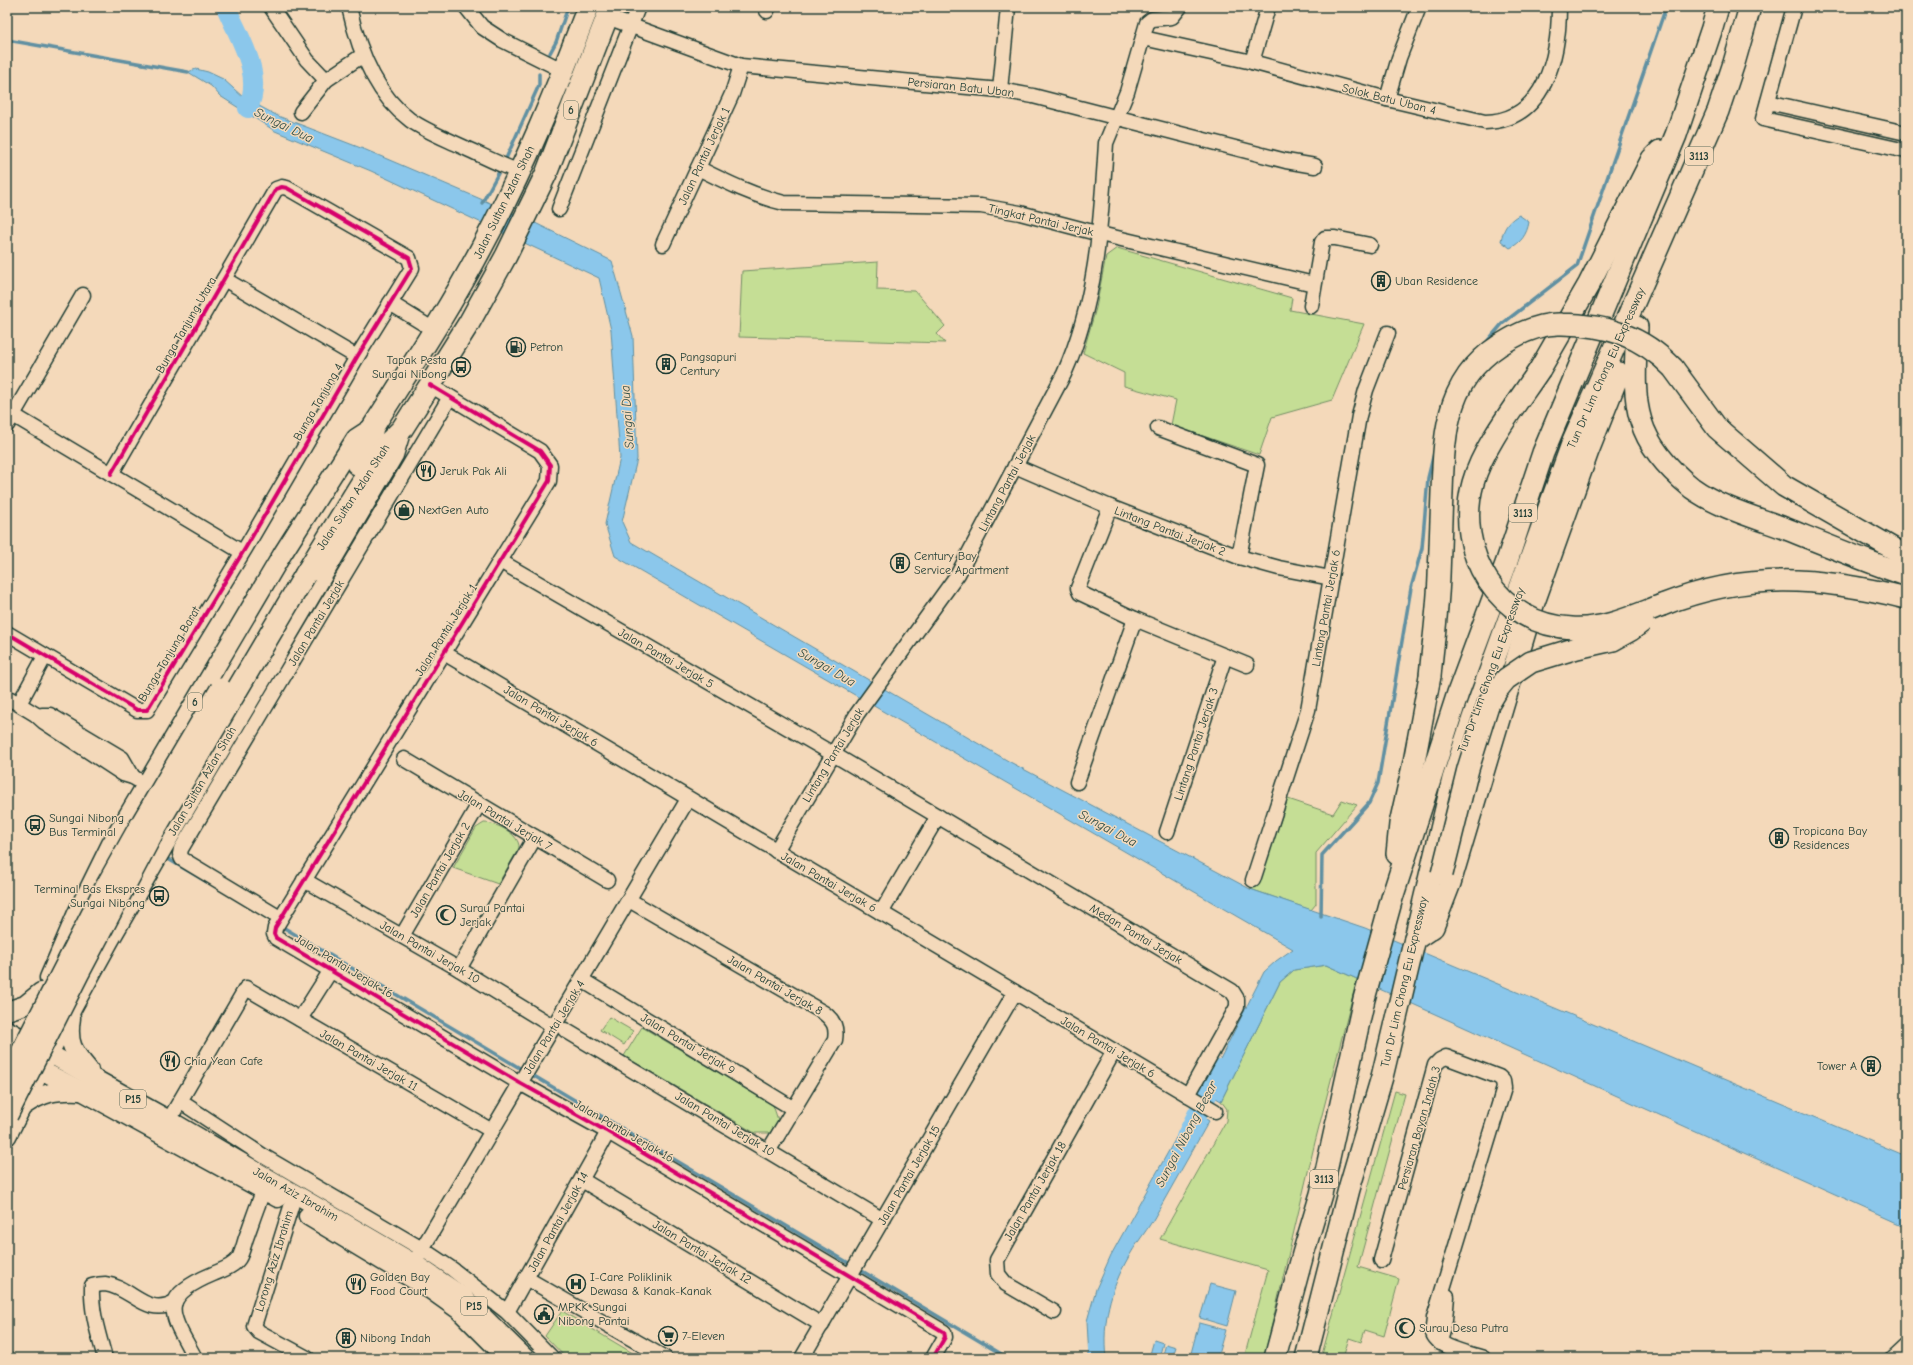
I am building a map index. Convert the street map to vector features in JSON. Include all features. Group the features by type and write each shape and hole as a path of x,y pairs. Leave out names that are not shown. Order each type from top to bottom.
{"highway":[{"name":"Jalan Sultan Azlan Shah","path":"14,1111 64,1000 153,832 370,444 373,427 434,330 484,244 506,201 507,167 564,70 588,7"},
{"name":"Tun Dr Lim Chong Eu Expressway","path":"1275,1358 1321,1194 1364,999 1385,928 1392,898 1458,694 1506,564 1543,453 1676,135 1718,7"},
{"name":"Tun Dr Lim Chong Eu Expressway","path":"1307,1356 1349,1189 1382,1077 1453,779 1473,718 1572,444 1718,111 1750,7"},
{"name":"Jalan Sultan Azlan Shah","path":"7,1082 70,957 135,834 299,572 382,448 402,429 469,322 506,256 546,174 609,12"},
{"path":"1676,135 1652,159 1589,284 1540,369 1496,435 1479,466 1473,483 1468,516 1472,549 1478,566 1498,595 1510,606 1540,622 1554,626 1571,628 1600,627 1620,622 1687,596 1745,582 1775,580 1818,582 1879,591 1906,598"},
{"path":"1416,936 1433,927 1450,883 1533,605 1588,451 1637,327 1659,247"},
{"path":"1392,898 1400,824 1414,762 1430,676 1439,588 1443,447 1449,412 1460,389 1476,364 1499,345 1525,330 1554,323 1586,324 1615,330 1646,345 1673,368 1717,428 1784,486 1906,556"},
{"path":"1637,327 1636,393 1641,422 1648,438 1674,472 1693,488 1734,510 1906,575"},
{"path":"1416,936 1429,916 1442,874 1468,769 1488,705 1497,690 1518,669 1531,662 1577,648 1613,640 1631,630 1662,605"}],"main road":[{"name":"Jalan Sultan Azlan Shah","path":"9,1057 13,1033 41,992 54,969 88,889 111,844 140,781 356,438 373,427"},
{"name":"Jalan Sultan Azlan Shah","path":"7,1136 14,1111 42,1070 73,1007 187,806 394,455 402,429"},
{"path":"88,889 91,908 102,918 110,919 126,914"},
{"path":"7,1012 25,1005 41,992"},
{"path":"73,1007 70,1029 72,1049 97,1079"},
{"name":"P15","path":"13,1033 50,1053"},
{"name":"Jalan Aziz Ibrahim","path":"50,1053 169,1120 293,1200 415,1263 462,1296 525,1358"},
{"name":"P15","path":"9,1057 42,1070"},
{"name":"Jalan Aziz Ibrahim","path":"42,1070 266,1184"},
{"path":"14,1111 41,1094 82,1091"},
{"name":"Jalan Aziz Ibrahim","path":"415,1263 507,1358"}],"street":[{"path":"271,7 307,60 326,80"},
{"path":"349,7 354,29 363,55 377,83 409,119 425,129 507,167"},
{"path":"466,7 482,26 502,40 564,70"},
{"path":"559,209 638,7"},
{"path":"1000,90 1008,7"},
{"name":"Lintang Pantai Jerjak","path":"776,851 857,714 878,682 958,574 1072,357 1086,312 1100,234 1106,143 1127,92 1147,23 1152,19 1172,17 1180,7"},
{"path":"1252,62 1268,7"},
{"path":"1387,99 1399,58 1419,7"},
{"name":"Solok Batu Uban 4","path":"1143,38 1252,62 1387,99 1485,122 1505,120 1524,111 1538,96 1547,78 1556,48 1559,7"},
{"path":"1794,7 1763,119 1906,151"},
{"name":"Persiaran Batu Uban","path":"609,12 630,26 741,66 1000,90 1033,96 1286,161 1315,166"},
{"path":"301,112 326,80 363,55"},
{"name":"Jalan Pantai Jerjak 1","path":"664,244 732,94 741,66"},
{"path":"1768,102 1906,133"},
{"name":"Tingkat Pantai Jerjak","path":"698,168 743,190 767,199 784,203 981,206 1020,213 1100,234 1314,284"},
{"name":"Bunga Tanjung 4","path":"242,552 357,356 412,268 412,263 409,258 287,188 279,187"},
{"name":"Bunga Tanjung Utara","path":"111,474 279,187"},
{"path":"1311,306 1322,242 1325,238 1335,238 1370,245"},
{"path":"224,279 357,356"},
{"path":"83,295 10,420 111,474 242,552"},
{"path":"390,303 434,330"},
{"name":"Lintang Pantai Jerjak 6","path":"1253,880 1308,710 1362,403 1388,333"},
{"name":"Jalan Pantai Jerjak 1","path":"277,923 549,481 550,465 540,451 430,385"},
{"name":"Jalan Pantai Jerjak","path":"277,923 182,859 180,854 181,849 450,397"},
{"path":"1158,428 1257,465 1239,558"},
{"name":"Lintang Pantai Jerjak 2","path":"1015,466 1110,507 1239,558 1279,568 1331,578"},
{"path":"1110,507 1078,590 1080,593 1134,619 1247,665"},
{"name":"Bunga Tanjung Barat","path":"7,633 137,710 147,710 242,552"},
{"name":"Jalan Pantai Jerjak 5","path":"500,561 833,754"},
{"path":"1077,782 1134,619"},
{"name":"Jalan Pantai Jerjak 6","path":"444,653 1215,1111"},
{"path":"45,656 13,700 36,714 44,722 123,774 140,781"},
{"name":"Lintang Pantai Jerjak 3","path":"1166,832 1225,656"},
{"name":"Medan Pantai Jerjak","path":"833,754 1232,991 1237,999 1237,1007 1191,1097"},
{"name":"Jalan Pantai Jerjak 7","path":"404,759 607,880"},
{"name":"Jalan Pantai Jerjak 4","path":"415,1263 523,1078 560,1028 582,980 688,798"},
{"name":"Jalan Pantai Jerjak 2","path":"402,936 478,804"},
{"path":"881,913 938,816"},
{"path":"459,969 535,837"},
{"name":"Jalan Pantai Jerjak 10","path":"304,880 769,1150 884,1220"},
{"name":"Jalan Pantai Jerjak 8","path":"629,900 824,1012 832,1020 836,1033 835,1040 769,1150"},
{"name":"Jalan Pantai Jerjak 16","path":"277,923 274,934 276,938 523,1078 608,1132 854,1270 944,1332 945,1337 933,1358"},
{"path":"300,1019 331,970"},
{"name":"Jalan Pantai Jerjak 9","path":"582,980 794,1109"},
{"name":"Jalan Pantai Jerjak 11","path":"180,1102 246,988 492,1131"},
{"name":"Jalan Pantai Jerjak 15","path":"802,1358 1016,992"},
{"name":"Jalan Pantai Jerjak 18","path":"1054,1312 1006,1284 998,1274 997,1260 1114,1051"},
{"name":"Persiaran Bayan Indah 3","path":"1381,1260 1435,1065 1440,1060 1446,1058 1492,1074 1503,1081 1504,1088 1434,1318 1433,1334 1440,1342 1483,1358"},
{"path":"169,1120 180,1102 265,1157 415,1263 473,1284 506,1312 552,1358"},
{"name":"Jalan Pantai Jerjak 14","path":"506,1312 608,1132"},
{"name":"Jalan Pantai Jerjak 12","path":"582,1180 822,1325"},
{"path":"105,1358 95,1324 92,1304 92,1286 104,1284 123,1290 153,1307 165,1307 175,1302 190,1286 225,1269 239,1258 266,1184"},
{"name":"Lorong Aziz Ibrahim","path":"293,1200 254,1328 258,1332 307,1358"},
{"path":"526,1278 665,1358"},
{"path":"175,1302 172,1310 174,1318 195,1358"},
{"path":"1892,1358 1906,1345"}],"green space":[{"path":"1117,248 1292,298 1290,310 1364,324 1332,400 1272,417 1259,455 1171,425 1176,400 1124,386 1124,373 1083,353 1096,308 1106,256"},
{"path":"878,262 877,290 915,291 945,326 937,334 945,343 739,337 742,271"},
{"path":"1288,799 1333,814 1342,800 1357,805 1316,853 1316,904 1311,910 1250,889 1258,886"},
{"path":"484,823 495,825 507,830 516,838 518,843 519,848 498,884 453,868 476,828"},
{"path":"1326,965 1357,979 1315,1142 1264,1358 1244,1358 1268,1270 1160,1239 1226,1121 1227,1109 1221,1101 1280,982 1294,970"},
{"path":"609,1017 633,1031 624,1045 600,1030"},
{"path":"642,1027 773,1105 778,1120 770,1133 755,1133 624,1056"},
{"path":"1395,1091 1405,1094 1358,1267 1399,1279 1384,1336 1365,1330 1361,1342 1349,1338 1343,1358 1321,1358"},
{"path":"562,1311 641,1358 566,1358 545,1336"}],"water":[{"path":"196,69 208,72 223,79 244,98 278,116 366,150 525,218 612,261 633,336 637,459 622,522 631,542 1010,762 1250,889 1365,928 1906,1156 1906,1226 1326,965 1294,970 1280,982 1221,1101 1204,1091 1264,972 1293,949 615,556 605,524 620,458 611,330 599,278 371,171 275,131 220,96 211,86 188,72"},
{"path":"1519,215 1529,222 1528,226 1520,241 1510,248 1501,241 1502,237 1509,223"},
{"path":"1192,1109 1209,1121 1153,1220 1131,1253 1116,1282 1106,1319 1106,1358 1089,1358 1087,1321 1096,1289 1111,1255"},
{"path":"1210,1284 1236,1291 1227,1326 1200,1318"},
{"path":"1199,1323 1225,1330 1217,1358 1190,1357"},
{"path":"1154,1340 1163,1343 1159,1358 1149,1358"},
{"path":"1166,1344 1176,1347 1172,1358 1162,1358"}],"waterway":[{"path":"226,7 248,56 251,69 253,82 252,95 248,108"},
{"path":"550,53 556,42 568,7"},
{"path":"1485,344 1502,324 1577,266 1666,7"},
{"name":"Sungai Dua","path":"7,40 188,72"},
{"path":"504,163 539,85 539,74"},
{"path":"482,203 501,168"},
{"path":"1321,917 1322,855 1369,803 1378,783 1411,588 1422,548 1428,478 1434,453"},
{"path":"168,859 207,882"},
{"path":"281,926 523,1070"},
{"name":"Sungai Nibong Besar","path":"1186,1137 1220,1069"},
{"path":"529,1073 852,1265"},
{"path":"857,1268 1008,1358"}],"cycle path":[{"path":"7,633 137,710 147,710 246,547 357,357 412,268 409,258 287,188 282,187 276,189 111,474"},
{"path":"430,385 540,451 550,465 549,481 275,928 274,934 276,938 520,1083 608,1132 944,1332 945,1337 933,1358"}],"place":[{"name":"Uban Residence","path":"1381,281"},
{"name":"Petron","path":"516,347"},
{"name":"Pangsapuri Century","path":"666,364"},
{"name":"Tapak Pesta Sungai Nibong","path":"461,367"},
{"name":"Jeruk Pak Ali","path":"426,471"},
{"name":"NextGen Auto","path":"404,510"},
{"name":"Century Bay Service Apartment","path":"900,563"},
{"name":"Sungai Nibong Bus Terminal","path":"35,825"},
{"name":"Tropicana Bay Residences","path":"1779,838"},
{"name":"Terminal Bas Ekspres Sungai Nibong","path":"159,896"},
{"name":"Surau Pantai Jerjak","path":"446,915"},
{"name":"Chia Yean Cafe","path":"170,1061"},
{"name":"Tower A","path":"1871,1066"},
{"name":"Golden Bay Food Court","path":"356,1284"},
{"name":"I-Care Poliklinik Dewasa & Kanak-Kanak","path":"576,1284"},
{"name":"MPKK Sungai Nibong Pantai","path":"544,1314"},
{"name":"Surau Desa Putra","path":"1405,1328"},
{"name":"7-Eleven","path":"668,1336"},
{"name":"Nibong Indah","path":"346,1338"}]}
